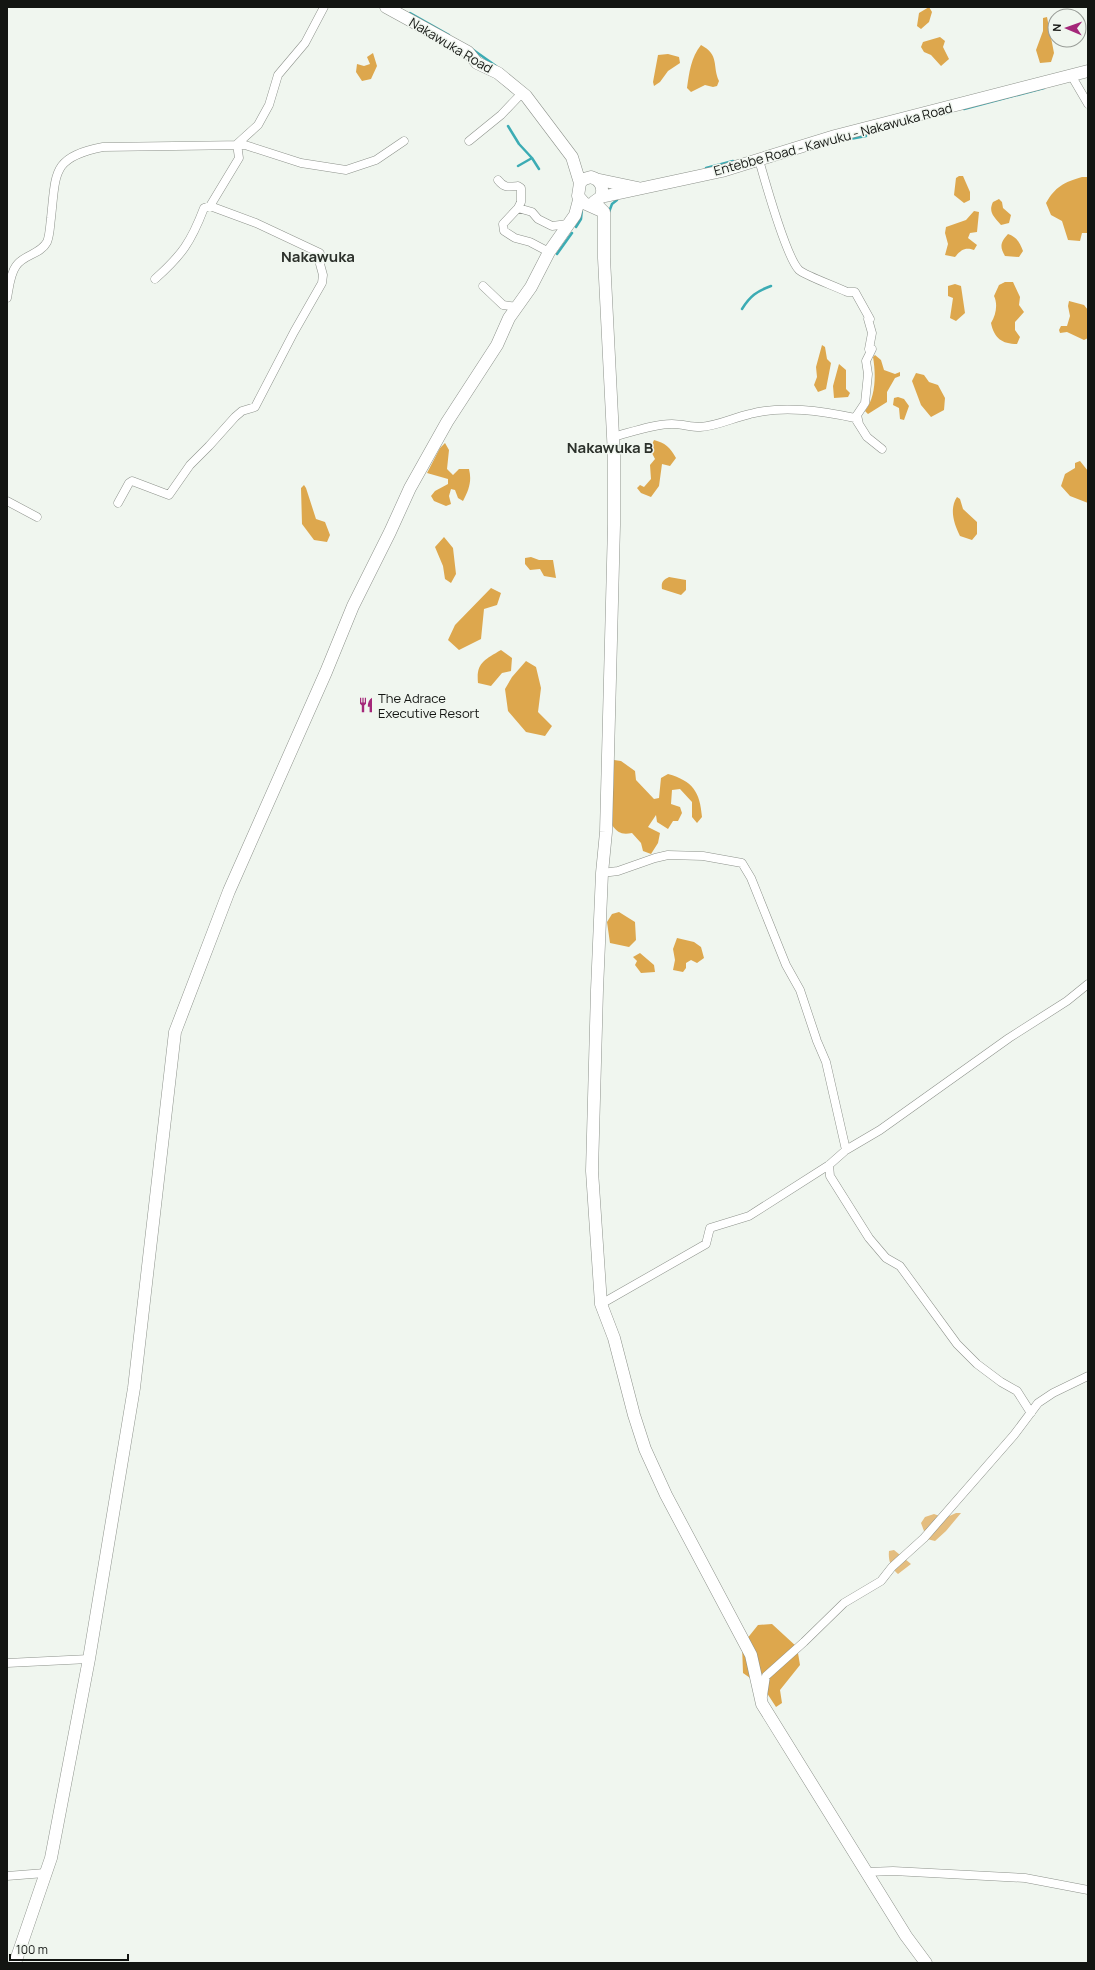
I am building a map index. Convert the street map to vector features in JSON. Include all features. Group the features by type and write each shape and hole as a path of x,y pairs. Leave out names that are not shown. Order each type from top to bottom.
{"main road":[{"name":"Nakawuka Road","path":"386,7 468,52 477,64 498,74 522,92 572,157 580,183 577,193 580,200"},
{"name":"Entebbe Road - Kawuku - Nakawuka Road","path":"600,198 722,171 835,136 1088,71"},
{"path":"572,157 602,187 600,198 594,202 604,212 604,258 613,437 614,568 606,832 602,873 593,1096 592,1172 601,1304 614,1338 634,1415 645,1449 686,1533 751,1655 762,1704 906,1936 926,1963"},
{"path":"580,183 584,178 593,178 641,189"},
{"path":"15,1963 51,1858 89,1659 134,1388 175,1032 229,891 326,672 353,606 425,461 460,401 497,345 509,318 518,307 549,252 575,215 580,200 604,212"}],"street":[{"path":"238,144 258,125 269,105 278,75 305,43 324,7"},
{"path":"1071,75 1088,104"},
{"path":"469,141 501,115 522,92"},
{"path":"7,298 16,266 22,260 37,252 47,242 57,173 63,162 88,150 103,147 238,144 257,147 308,164 346,170 376,160 404,141"},
{"path":"210,206 239,158 238,144"},
{"path":"759,160 779,224 795,263 800,270 847,292 855,292 870,319 868,318 872,333 869,349 872,349 866,361 868,374 866,394 865,403 857,415 859,424"},
{"path":"498,180 502,185 508,187 518,186 521,188 521,202 518,208 503,224 504,231 515,238 530,242 549,252"},
{"path":"118,503 129,483 132,481 169,495 190,465 235,417 242,411 255,407 294,332 322,284 323,275 320,264 320,253 256,223 210,206 204,208 189,243 176,260 155,279"},
{"path":"518,208 532,212 538,219 552,226 568,224"},
{"path":"483,286 503,305 518,307"},
{"path":"613,437 644,428 672,424 700,427 727,423 750,414 804,409 823,414 839,414 855,418 867,438 882,449"},
{"path":"7,501 37,517"},
{"path":"602,873 618,871 668,855 703,856 742,863 751,878 786,965 800,990 826,1062 846,1150"},
{"path":"601,1304 706,1244 710,1228 749,1216 829,1165 846,1150 880,1130 1088,984"},
{"path":"829,1165 830,1176 869,1238 886,1258 900,1266 957,1344 977,1364 1000,1382 1017,1391 1031,1413"},
{"path":"762,1704 766,1676 844,1603 881,1581 892,1567 924,1538 977,1479 1038,1403 1053,1393 1088,1376"},
{"path":"7,1663 89,1659"},
{"path":"867,1872 893,1871 1025,1878 1088,1890"},
{"path":"7,1876 45,1874"}],"shaded area":[{"path":"929,7 932,12 929,22 921,29 917,26 919,13"},
{"path":"1047,17 1047,48 1053,48 1054,53 1051,62 1040,63 1036,50 1043,31 1043,18"},
{"path":"940,37 945,41 943,47 949,59 941,66 931,55 924,52 921,47 923,42"},
{"path":"701,45 711,53 713,57 719,81 717,86 713,87 705,85 691,92 687,88 690,71 695,55"},
{"path":"373,53 377,66 371,79 362,81 356,72 357,64 364,66 370,64 367,57"},
{"path":"668,54 679,57 680,63 668,71 660,82 654,86 653,82 658,55"},
{"path":"963,176 970,192 970,200 964,203 954,195 956,178"},
{"path":"1082,177 1088,177 1088,233 1082,233 1080,241 1068,240 1062,221 1051,215 1046,203 1053,193 1061,186"},
{"path":"999,199 1002,202 1003,208 1011,215 1009,223 1001,225 991,212 993,202"},
{"path":"974,211 979,212 977,232 970,233 968,238 977,245 974,250 963,250 955,257 945,255 948,244 945,233 946,227 966,220"},
{"path":"1008,234 1016,239 1021,245 1023,251 1019,257 1005,256 1003,253 1001,247"},
{"path":"1005,282 1013,282 1020,297 1019,305 1024,312 1015,322 1015,330 1020,337 1017,344 1007,343 1000,339 994,333 991,323 996,310 994,296 999,285"},
{"path":"955,284 961,286 965,313 956,321 950,318 953,298 948,296 948,286"},
{"path":"1069,301 1084,305 1088,310 1088,338 1084,340 1067,332 1060,333 1059,330 1061,326 1067,326 1070,316 1068,306"},
{"path":"822,345 825,347 827,359 831,363 826,389 818,392 814,385 817,377 816,367"},
{"path":"875,355 881,360 884,370 895,374 900,372 900,376 895,378 887,392 887,402 868,414 865,411 869,405 873,392 875,371 873,357"},
{"path":"839,364 846,370 846,389 850,393 848,397 834,398 833,386"},
{"path":"916,373 924,375 929,382 938,385 945,398 944,410 931,417 921,405 912,381"},
{"path":"898,397 904,399 909,406 904,420 900,419 899,408 893,405 894,398"},
{"path":"654,440 667,446 676,458 670,466 662,464 659,486 651,497 641,493 637,488 640,485 644,487 651,479 650,465 655,459 650,449"},
{"path":"445,443 449,450 447,469 453,475 459,469 469,469 470,478 468,489 463,501 458,498 455,490 451,489 449,496 451,504 446,506 434,501 431,496 435,491 448,484 448,479 427,473 440,448"},
{"path":"1080,461 1088,471 1088,503 1070,496 1061,486 1065,474 1075,468 1075,463"},
{"path":"304,485 316,519 325,522 330,535 327,542 314,540 302,524 301,488"},
{"path":"957,497 960,499 963,509 977,522 977,534 972,540 960,536 956,527 953,516 953,506"},
{"path":"444,537 453,548 456,574 451,583 445,579 443,566 435,547"},
{"path":"531,557 539,560 553,560 556,578 544,576 540,569 530,570 525,564 525,558"},
{"path":"669,577 686,580 686,590 681,595 662,589 663,582"},
{"path":"491,588 501,593 497,605 484,609 481,639 459,650 448,640 455,625"},
{"path":"501,650 512,658 511,671 502,673 491,686 478,683 478,671 482,663"},
{"path":"526,661 536,667 541,688 538,712 552,726 545,736 526,732 508,711 505,689 512,677"},
{"path":"614,760 621,761 635,771 636,780 654,799 659,798 661,778 668,774 684,780 694,789 697,794 702,817 697,823 692,817 692,802 680,789 672,790 671,804 680,807 682,813 678,821 673,821 668,829 657,822 656,815 648,827 660,833 658,843 651,854 643,851 641,843 632,833 620,833 612,825"},
{"path":"619,912 635,922 636,940 629,947 610,943 607,922 612,914"},
{"path":"677,938 694,942 701,947 704,958 697,963 691,960 686,963 686,968 683,972 673,970 675,960 673,949"},
{"path":"640,953 654,965 655,972 641,973 635,965 637,961 633,957"},
{"path":"956,1513 961,1513 946,1531 935,1541 927,1539 921,1523 925,1517 934,1514 945,1518"},
{"path":"894,1550 911,1564 898,1574 892,1567 889,1558 889,1551"},
{"path":"772,1624 797,1647 800,1665 780,1690 782,1703 776,1707 763,1687 743,1673 742,1645 758,1625"}],"waterway":[{"path":"410,13 449,35"},
{"path":"472,49 496,66"},
{"path":"964,109 1044,88"},
{"path":"945,114 952,112"},
{"path":"508,126 519,144 532,158 539,169"},
{"path":"850,139 866,136"},
{"path":"518,166 532,158"},
{"path":"706,168 733,161"},
{"path":"609,212 612,204 617,200"},
{"path":"576,227 581,219 582,209"},
{"path":"557,254 572,233"},
{"path":"742,309 754,294 771,286"}],"place":[{"name":"The Adrace Executive Resort","path":"366,705"}],"district":[{"name":"Nakawuka","path":"318,257"},
{"name":"Nakawuka B","path":"610,448"}]}
